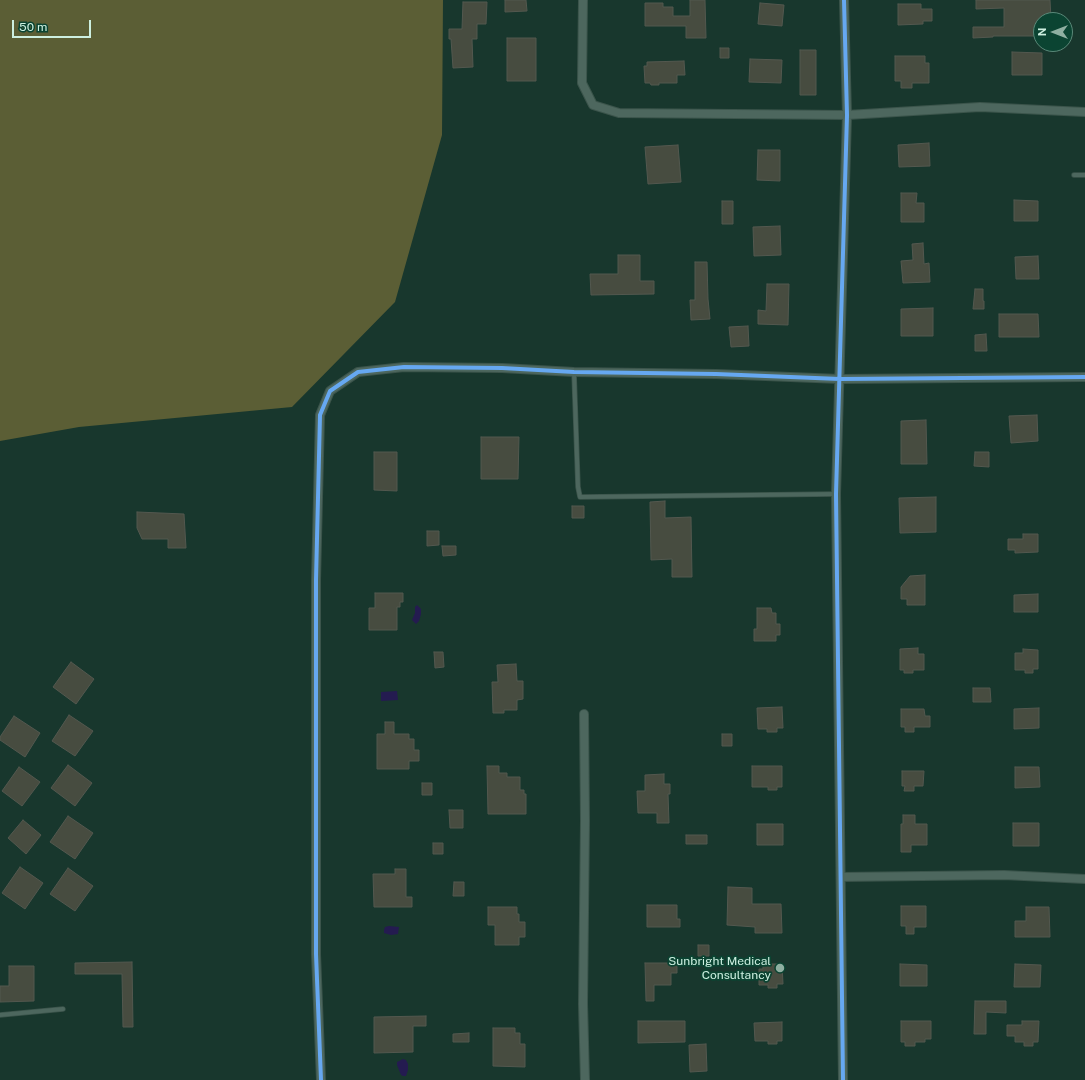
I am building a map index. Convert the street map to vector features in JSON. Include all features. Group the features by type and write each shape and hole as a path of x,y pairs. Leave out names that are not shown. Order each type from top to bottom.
{"street":[{"path":"583,0 582,83 593,105 619,113 847,114 980,107 1085,112"},
{"path":"843,1080 836,494 847,114 844,0"},
{"path":"321,1080 316,954 316,580 320,415 330,391 358,372 404,367 502,368 574,372 716,374 840,379 1085,377"},
{"path":"584,714 585,822 583,1004 585,1080"},
{"path":"841,876 1004,875 1085,878"}],"lane":[{"path":"1074,174 1085,175"},
{"path":"574,372 578,487 580,497 836,494"},
{"path":"0,1015 63,1008"}],"green space":[{"path":"0,0 443,0 442,135 395,302 292,407 79,427 0,441"}],"shaded area":[{"path":"417,605 421,609 421,614 419,621 416,624 412,620 415,613 415,607"},
{"path":"397,691 398,700 381,701 381,692"},
{"path":"385,927 399,927 398,934 391,935 384,933"},
{"path":"403,1059 406,1060 408,1064 406,1076 401,1075 397,1065 397,1062"}],"building":[{"path":"505,0 526,0 527,11 505,12"},
{"path":"690,0 705,0 706,38 686,38 686,26 645,26 645,3 663,3 663,7 673,7 673,16 690,16"},
{"path":"976,0 1050,0 1051,12 1033,12 1033,36 993,36 973,38 973,27 1004,27 1004,8 976,9"},
{"path":"463,2 487,2 486,24 477,24 477,39 472,39 473,67 453,68 449,29 462,29"},
{"path":"760,3 784,5 782,26 758,24"},
{"path":"898,4 921,4 921,9 932,9 932,21 923,21 923,24 898,25"},
{"path":"507,38 536,38 536,81 507,81"},
{"path":"720,48 729,48 729,58 720,58"},
{"path":"800,50 816,50 816,95 800,95"},
{"path":"1012,52 1042,53 1042,75 1012,75"},
{"path":"895,56 925,56 925,63 929,63 929,83 912,83 912,88 901,88 901,81 895,81"},
{"path":"750,59 782,60 781,83 749,82"},
{"path":"684,61 685,75 677,75 677,83 659,83 659,85 651,85 650,83 645,83 644,66 647,66 647,62"},
{"path":"929,143 930,166 899,167 898,145"},
{"path":"678,145 681,182 648,184 645,147"},
{"path":"758,150 780,150 780,181 757,180"},
{"path":"901,193 917,193 916,203 924,203 924,222 901,222"},
{"path":"1014,200 1038,201 1038,221 1014,221"},
{"path":"722,201 733,201 733,224 722,224"},
{"path":"780,226 781,255 754,256 753,227"},
{"path":"923,243 924,264 929,263 930,282 903,283 901,261 913,260 912,244"},
{"path":"618,255 640,255 640,281 654,281 654,294 591,295 590,274 618,274"},
{"path":"1038,256 1039,279 1016,279 1015,257"},
{"path":"695,262 707,262 710,319 691,320 690,300 695,300"},
{"path":"767,284 789,284 788,325 758,324 758,310 766,311"},
{"path":"975,289 983,289 984,309 973,309"},
{"path":"933,308 933,336 901,336 901,309"},
{"path":"999,314 1038,314 1039,337 999,337"},
{"path":"748,326 749,346 731,347 729,327"},
{"path":"986,334 987,351 975,351 975,335"},
{"path":"1037,415 1038,441 1011,443 1009,416"},
{"path":"926,420 927,464 901,464 901,421"},
{"path":"481,437 519,437 518,479 481,479"},
{"path":"374,452 397,452 397,491 374,490"},
{"path":"975,452 989,452 989,467 974,466"},
{"path":"936,497 936,532 900,533 899,498"},
{"path":"665,501 665,518 691,517 692,577 672,577 672,559 651,560 650,502"},
{"path":"572,506 584,506 584,518 572,518"},
{"path":"137,512 184,514 186,548 168,548 168,539 142,539 137,528"},
{"path":"427,531 439,531 439,545 427,546"},
{"path":"1023,534 1038,534 1038,552 1015,553 1015,550 1008,550 1008,539 1023,539"},
{"path":"442,546 456,546 456,555 443,556"},
{"path":"925,575 925,605 907,605 907,599 901,599 901,587 910,576"},
{"path":"375,593 403,593 403,602 400,602 400,607 397,607 397,630 369,630 369,608 375,608"},
{"path":"1038,594 1038,612 1014,612 1014,595"},
{"path":"757,608 771,608 772,613 776,613 776,624 780,624 780,635 776,635 776,641 754,641 754,629 757,629"},
{"path":"918,648 918,654 924,654 924,670 913,670 913,673 904,673 904,670 900,670 900,649"},
{"path":"1023,649 1038,650 1038,669 1033,669 1033,673 1025,673 1025,670 1015,670 1015,653 1023,653"},
{"path":"434,652 443,652 444,667 435,668"},
{"path":"71,662 94,679 76,704 53,687"},
{"path":"516,664 517,681 523,681 523,699 517,700 517,710 504,710 504,713 493,713 492,682 498,682 497,665"},
{"path":"973,688 990,688 991,702 973,702"},
{"path":"782,707 783,728 777,728 777,732 767,732 767,729 758,729 757,708"},
{"path":"1039,708 1039,728 1014,729 1014,709"},
{"path":"901,709 924,709 925,716 930,716 930,727 914,727 914,732 905,732 905,727 901,727"},
{"path":"69,715 93,731 75,756 52,741"},
{"path":"14,716 40,733 25,757 0,740 0,737"},
{"path":"385,722 394,722 394,734 409,734 409,739 414,739 414,750 419,750 419,761 409,761 409,769 377,769 377,734 385,734"},
{"path":"722,734 732,734 732,746 722,746"},
{"path":"68,765 92,783 75,806 51,788"},
{"path":"487,766 499,766 499,773 507,773 507,777 520,777 520,790 524,790 524,794 526,794 526,814 488,814"},
{"path":"752,766 782,766 782,787 777,787 777,790 768,790 768,787 752,787"},
{"path":"19,767 40,782 22,806 2,791"},
{"path":"1015,767 1039,767 1040,787 1015,788"},
{"path":"902,771 924,771 923,786 914,786 914,791 904,791 905,786 902,786"},
{"path":"664,774 664,784 670,784 670,794 668,794 669,823 657,823 657,813 638,813 637,791 645,791 645,775"},
{"path":"422,783 432,783 432,795 422,795"},
{"path":"449,810 463,810 463,828 450,828"},
{"path":"903,815 915,815 915,824 927,824 927,845 911,845 911,852 901,852 901,824 903,824"},
{"path":"68,816 93,833 75,859 50,842"},
{"path":"23,820 41,835 26,854 8,838"},
{"path":"1013,823 1039,823 1039,846 1013,846"},
{"path":"757,824 783,824 783,845 757,845"},
{"path":"686,835 707,835 707,844 686,844"},
{"path":"433,843 443,843 443,854 433,854"},
{"path":"20,867 43,883 25,909 2,893"},
{"path":"68,868 93,886 75,911 50,894"},
{"path":"395,869 406,869 406,897 412,897 412,907 374,907 373,874 395,874"},
{"path":"454,882 464,882 464,896 453,896"},
{"path":"728,887 752,888 752,904 781,904 782,933 755,933 755,927 727,925"},
{"path":"647,905 677,905 677,919 680,919 680,927 647,927"},
{"path":"901,906 926,906 926,927 914,927 914,934 906,934 906,926 901,926"},
{"path":"488,907 517,907 519,922 525,922 525,937 519,937 519,945 495,945 495,925 488,925"},
{"path":"1026,907 1049,907 1050,937 1015,937 1015,921 1026,921"},
{"path":"698,945 709,945 709,956 698,956"},
{"path":"132,962 133,1027 123,1027 122,974 75,974 75,963"},
{"path":"645,963 677,963 677,973 671,973 671,985 654,985 654,1001 646,1001"},
{"path":"763,964 782,964 783,984 777,984 777,988 768,988 768,985 759,985 759,969 763,969"},
{"path":"900,964 927,965 927,986 900,986"},
{"path":"1015,964 1041,965 1040,987 1014,987"},
{"path":"9,966 34,966 34,1001 0,1002 0,986 9,986"},
{"path":"975,1001 1006,1001 1006,1013 986,1012 986,1034 974,1034"},
{"path":"426,1016 426,1026 413,1026 413,1052 374,1053 374,1017"},
{"path":"638,1021 685,1021 685,1042 638,1043"},
{"path":"901,1021 931,1021 931,1039 925,1039 925,1042 915,1042 915,1046 905,1046 905,1042 901,1042"},
{"path":"1022,1021 1039,1021 1038,1042 1033,1042 1033,1046 1024,1046 1024,1042 1015,1042 1015,1036 1007,1036 1007,1025 1022,1025"},
{"path":"782,1022 782,1041 777,1041 777,1044 768,1044 768,1041 755,1041 754,1023"},
{"path":"493,1028 515,1028 515,1033 520,1033 520,1044 525,1044 525,1067 493,1066"},
{"path":"469,1033 469,1042 453,1042 453,1034"},
{"path":"706,1044 707,1071 690,1072 689,1045"}],"cycle path":[{"path":"843,1080 836,494 847,115 844,0"},
{"path":"321,1080 316,954 316,580 320,415 330,391 358,372 404,367 502,368 574,372 716,374 840,379 1085,377"}],"place":[{"name":"Sunbright Medical Consultancy","path":"780,968"}]}
